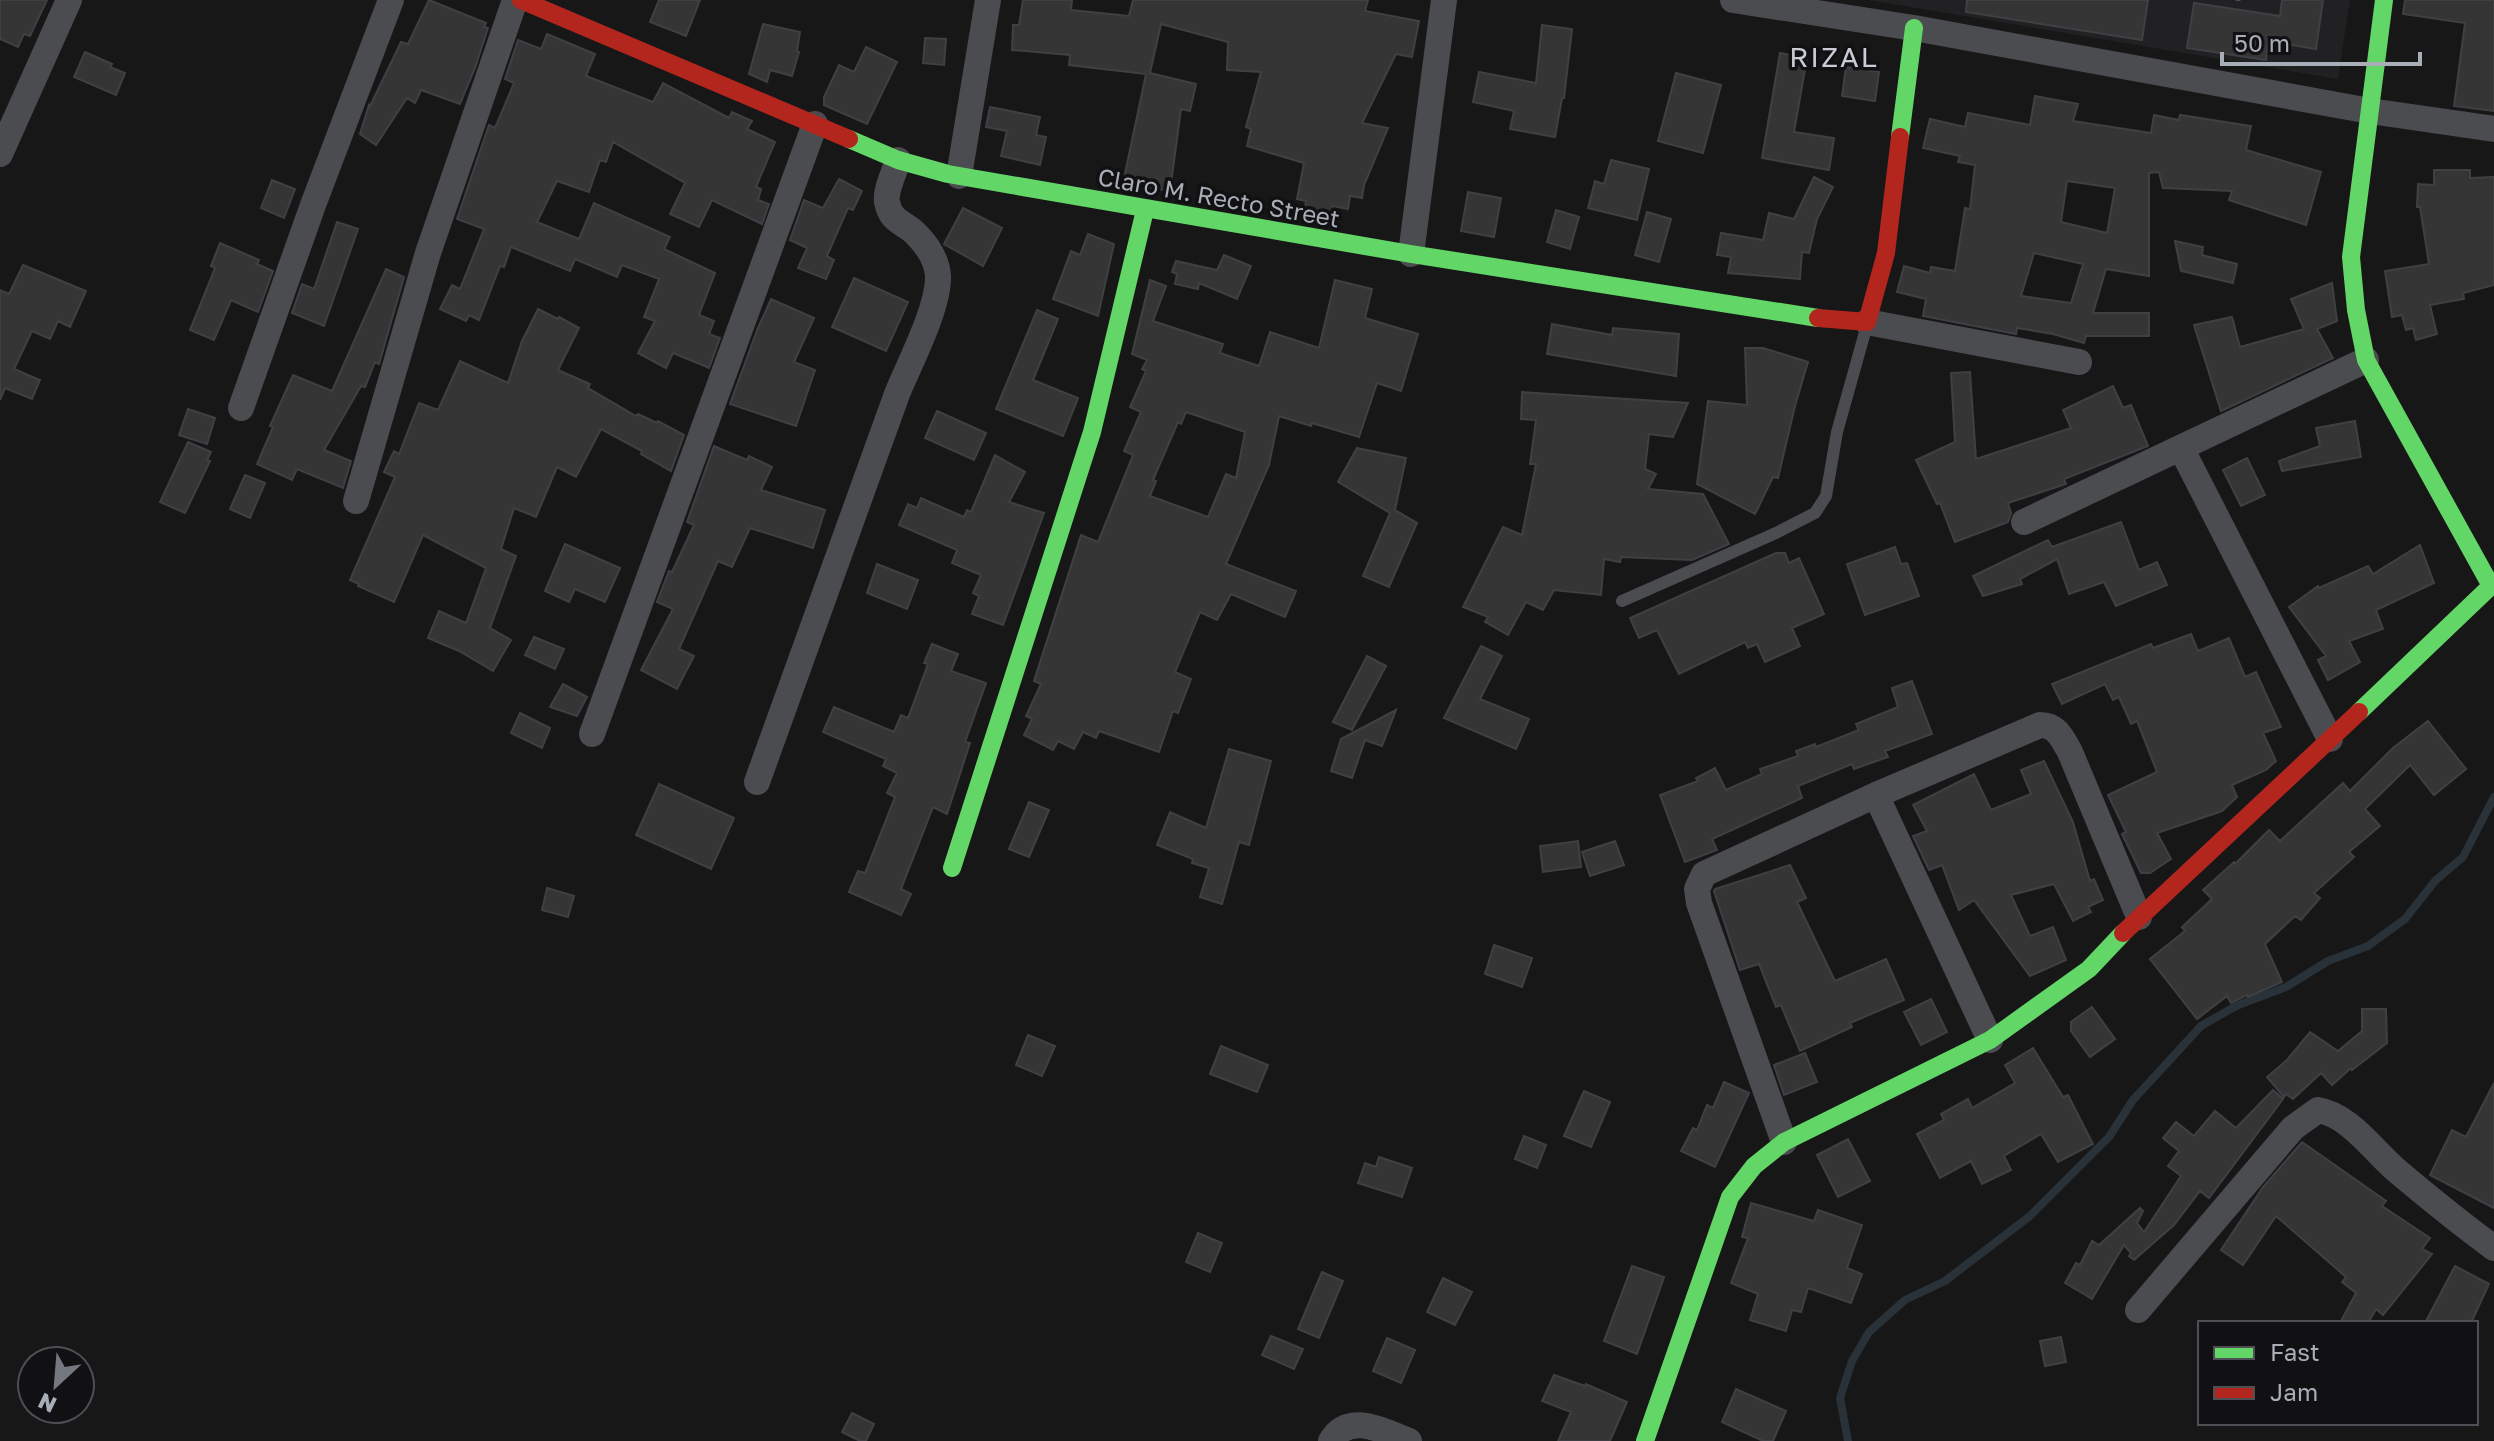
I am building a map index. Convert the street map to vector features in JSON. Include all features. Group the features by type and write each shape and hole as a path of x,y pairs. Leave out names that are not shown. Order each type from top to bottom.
{"street":[{"path":"0,154 69,0"},
{"path":"241,408 313,205 391,0"},
{"path":"356,501 428,253 518,0"},
{"name":"Claro M. Recto Street","path":"518,0 898,160 959,176 1411,254 1821,319 1867,322"},
{"path":"959,176 988,0"},
{"path":"1411,254 1444,0"},
{"path":"1733,0 1914,28 2370,111 2494,129"},
{"path":"1645,1441 1730,1197 1743,1175 1784,1142 1990,1040 2089,969 2139,917 2493,585 2421,463 2366,360 2356,310 2351,257 2384,0"},
{"path":"1914,28 1886,253 1867,322 2079,362"},
{"path":"592,734 815,124"},
{"path":"757,782 934,300 938,277 934,259 913,231 894,219 886,199 898,160"},
{"path":"952,868 1092,432 1145,210"},
{"path":"2024,522 2366,360"},
{"path":"2181,448 2330,739"},
{"path":"1784,1142 1699,903 1697,889 1704,874 1876,795 2040,725 2055,728 2070,752 2139,917"},
{"path":"1876,795 1990,1040"},
{"path":"2138,1310 2293,1128 2318,1110 2330,1112 2346,1123 2396,1169 2494,1248"},
{"path":"1331,1441 1351,1425 1368,1426 1409,1441"}],"lane":[{"path":"1622,601 1815,513 1826,496 1837,432 1867,322"}],"shaded area":[{"path":"1869,0 2350,0 2338,79"}],"building":[{"path":"0,0 47,0 30,36 24,34 18,47 0,39"},
{"path":"429,0 486,23 484,27 488,28 475,68 460,104 421,90 415,103 407,98 376,145 360,134 369,105 401,42 408,44"},
{"path":"659,0 700,0 686,36 650,22"},
{"path":"1023,0 1072,0 1071,10 1129,16 1133,0 1368,0 1365,11 1419,21 1412,57 1396,54 1362,123 1388,128 1364,185 1362,198 1350,196 1348,209 1333,206 1331,218 1304,213 1306,201 1297,199 1304,163 1247,146 1251,129 1246,127 1261,72 1227,70 1228,42 1161,24 1150,73 1196,84 1190,111 1181,109 1170,191 1123,183 1146,74 1069,65 1070,55 1012,50 1013,25 1019,25"},
{"path":"1967,0 2148,0 2142,40 1966,12"},
{"path":"2282,0 2323,0 2316,49 2268,41 2266,60 2187,48 2194,3 2280,16"},
{"path":"2405,0 2494,0 2494,111 2454,106 2465,23 2403,14"},
{"path":"763,24 800,32 799,52 792,76 770,70 767,82 749,74"},
{"path":"1542,25 1572,29 1564,98 1555,137 1510,129 1514,111 1473,102 1479,72 1536,83"},
{"path":"547,34 595,54 586,76 653,102 663,83 729,118 732,112 752,121 747,129 775,142 756,187 761,189 758,200 769,204 762,224 712,200 699,227 670,214 685,183 613,142 606,162 600,160 589,192 557,181 537,222 579,239 594,203 670,237 664,249 715,273 699,315 714,321 709,334 720,338 709,368 673,353 666,368 638,353 655,321 644,317 659,279 622,265 617,277 575,259 570,271 511,247 504,267 500,266 479,320 469,315 466,321 440,309 452,285 460,289 484,229 457,219 489,125 495,128 514,83 505,79 518,40 541,49"},
{"path":"925,38 946,39 944,65 923,63"},
{"path":"866,47 897,62 867,124 824,105 824,97 839,65 854,72"},
{"path":"85,52 125,73 116,95 74,77"},
{"path":"1780,53 1807,58 1794,132 1834,138 1829,170 1762,158"},
{"path":"1846,67 1879,72 1875,101 1842,96"},
{"path":"1676,73 1721,85 1703,153 1658,141"},
{"path":"2035,96 2078,104 2073,121 2151,133 2154,115 2179,120 2180,115 2251,126 2246,150 2321,172 2306,225 2229,200 2232,191 2163,188 2159,172 2149,173 2149,276 2106,269 2093,313 2149,313 2149,336 2086,336 2084,343 2053,334 2017,328 2016,334 1923,316 1926,299 1897,292 1904,266 1930,273 1931,267 1955,271 1965,208 1970,209 1975,165 1958,162 1960,156 1923,148 1930,119 1965,127 1968,113 2030,125","holes":["2067,181 2115,188 2107,233 2061,222","2034,253 2083,264 2071,303 2021,296"]},
{"path":"990,107 1040,117 1036,135 1046,137 1040,165 1001,156 1007,131 986,127"},
{"path":"1611,160 1649,169 1637,220 1588,208 1595,181 1604,184"},
{"path":"2434,170 2470,170 2470,178 2494,177 2494,285 2463,293 2464,299 2430,305 2437,334 2416,340 2413,328 2406,330 2402,315 2392,317 2385,271 2429,264 2420,207 2417,207 2418,184 2434,185"},
{"path":"1814,177 1833,187 1817,219 1809,253 1802,252 1800,279 1728,273 1731,257 1717,255 1721,233 1763,240 1769,213 1794,219"},
{"path":"839,179 862,191 853,210 848,208 827,256 834,260 826,279 798,268 807,248 790,240 804,200 823,208"},
{"path":"272,180 295,189 284,218 261,208"},
{"path":"1468,192 1501,198 1494,237 1461,231"},
{"path":"963,208 1002,228 983,266 944,244"},
{"path":"1556,210 1579,217 1570,249 1547,242"},
{"path":"1647,212 1671,219 1659,262 1635,255"},
{"path":"337,222 358,229 324,326 292,313 302,284 314,289"},
{"path":"1088,234 1114,244 1098,316 1053,299 1071,251 1080,255"},
{"path":"2175,241 2203,247 2202,255 2237,264 2233,283 2181,271"},
{"path":"220,243 259,260 257,264 273,271 258,312 231,300 214,340 190,330 215,268 211,266"},
{"path":"1224,255 1251,266 1237,299 1199,283 1198,289 1175,284 1177,274 1172,272 1176,261 1217,270"},
{"path":"23,265 86,291 70,327 58,321 50,339 32,331 14,369 40,380 32,399 5,388 0,400 0,290 9,294"},
{"path":"386,269 404,277 379,364 375,362 365,387 361,386 324,450 351,461 343,488 297,469 292,480 257,464 293,375 332,391"},
{"path":"854,278 908,302 886,351 832,327"},
{"path":"1150,280 1166,286 1153,321 1223,344 1220,353 1259,366 1270,332 1319,348 1335,280 1372,289 1365,318 1418,334 1401,391 1377,383 1359,437 1279,416 1269,465 1226,564 1296,591 1285,617 1231,594 1217,620 1200,612 1175,672 1191,679 1178,713 1173,711 1159,752 1099,731 1096,738 1083,732 1074,749 1058,741 1053,750 1024,735 1032,719 1026,716 1041,684 1034,681 1081,535 1098,542 1133,455 1124,451 1141,412 1130,407 1146,371 1142,369 1147,360 1132,354","holes":["1186,412 1245,432 1236,478 1226,474 1208,517 1150,496 1156,481 1153,480 1178,422 1181,424"]},
{"path":"2332,283 2337,321 2317,329 2333,358 2221,411 2194,325 2232,317 2240,347 2304,329 2291,299"},
{"path":"771,299 814,318 794,362 815,370 796,426 730,404"},
{"path":"538,309 579,328 558,370 590,384 588,388 636,416 658,421 684,435 671,471 601,429 576,477 557,467 536,517 514,508 501,549 516,556 490,628 511,640 493,671 459,651 428,638 439,611 466,623 486,568 423,535 394,602 350,580 395,477 384,472 394,451 399,454 419,403 438,410 460,361 508,383 522,341"},
{"path":"1037,310 1058,319 1033,380 1078,398 1063,436 996,409"},
{"path":"1552,324 1612,335 1613,328 1679,334 1676,376 1547,354"},
{"path":"1745,348 1763,348 1808,362 1778,478 1773,477 1755,514 1697,484 1708,401 1747,405"},
{"path":"1970,372 1976,459 2071,428 2063,410 2113,386 2123,408 2131,405 2148,446 2064,479 2066,484 2008,503 2011,513 2008,522 1955,542 1940,503 1937,504 1916,460 1955,442 1951,373"},
{"path":"1522,392 1688,403 1673,437 1649,434 1645,469 1656,474 1648,489 1703,494 1729,544 1692,560 1621,557 1620,562 1604,559 1601,595 1554,590 1543,610 1526,602 1508,635 1485,622 1488,617 1463,607 1503,527 1522,535 1536,464 1530,464 1536,420 1521,419"},
{"path":"188,409 215,418 207,444 179,435"},
{"path":"937,411 986,433 974,460 925,438"},
{"path":"2355,421 2361,457 2282,471 2279,461 2320,446 2316,428"},
{"path":"188,442 211,452 207,460 210,461 185,513 160,502"},
{"path":"714,446 747,460 749,456 772,467 761,490 825,510 813,548 750,528 732,567 718,561 679,649 694,656 677,689 641,670 673,609 657,602 669,571 672,572 694,525 687,522"},
{"path":"1357,448 1406,458 1395,510 1417,523 1389,587 1363,576 1390,513 1338,482"},
{"path":"995,455 1025,472 1009,502 1044,513 1003,625 972,614 979,596 973,593 981,575 952,563 957,550 899,525 908,504 917,508 921,498 964,517 967,510 971,512"},
{"path":"2247,458 2265,495 2241,506 2223,470"},
{"path":"245,475 265,483 250,518 230,509"},
{"path":"2121,522 2139,570 2157,562 2167,585 2116,606 2104,582 2069,594 2057,559 2020,579 2022,584 1983,596 1973,576 2048,540 2052,547"},
{"path":"565,544 620,568 605,602 575,589 569,602 545,591"},
{"path":"2420,545 2434,583 2376,610 2383,629 2349,641 2360,662 2328,680 2318,660 2326,656 2289,607 2318,586 2368,566 2373,574"},
{"path":"1895,547 1901,564 1907,563 1919,596 1865,615 1847,564"},
{"path":"1776,553 1785,553 1789,563 1799,558 1824,614 1792,628 1800,646 1765,662 1757,644 1748,648 1745,642 1679,674 1657,630 1639,638 1630,618"},
{"path":"877,564 918,580 907,609 867,593"},
{"path":"2191,634 2198,651 2229,638 2245,677 2256,672 2281,727 2263,733 2276,761 2266,770 2232,785 2237,797 2222,811 2157,833 2171,859 2150,873 2141,873 2108,795 2157,772 2137,721 2131,724 2119,697 2113,700 2105,684 2062,704 2052,684 2151,644 2153,648"},
{"path":"534,637 564,649 555,669 525,655"},
{"path":"932,644 958,654 951,671 986,683 965,742 970,743 947,814 933,807 901,889 911,894 901,915 849,892 858,871 865,873 895,797 887,793 897,773 883,766 886,759 823,732 834,707 894,732 901,715 908,718"},
{"path":"1481,646 1502,656 1480,699 1529,719 1516,749 1444,718"},
{"path":"1367,656 1386,666 1352,730 1333,722"},
{"path":"1912,681 1932,734 1885,751 1888,757 1854,769 1852,764 1798,786 1802,798 1712,839 1717,850 1685,862 1660,795 1698,781 1696,778 1715,768 1726,790 1762,774 1760,769 1798,756 1796,751 1815,744 1816,747 1859,730 1856,724 1898,707 1892,688"},
{"path":"563,684 587,697 577,716 550,707"},
{"path":"1396,710 1382,746 1365,740 1352,778 1331,771 1341,739"},
{"path":"520,713 550,728 542,748 511,733"},
{"path":"2428,721 2466,769 2434,795 2410,765 2365,809 2380,826 2349,852 2354,857 2314,893 2320,898 2301,920 2295,916 2265,944 2282,982 2231,1003 2227,996 2197,1019 2150,959 2185,931 2182,927 2212,899 2203,890 2269,830 2280,841 2343,783 2350,791 2393,748"},
{"path":"1229,749 1271,761 1249,845 1239,842 1222,904 1200,897 1209,868 1157,845 1170,812 1206,828"},
{"path":"2044,761 2073,822 2090,881 2094,879 2103,900 2088,907 2091,912 2073,921 2054,884 2011,895 2030,936 2053,927 2066,960 2030,976 1974,900 1959,910 1942,865 1929,870 1913,836 1927,831 1913,805 1974,774 1991,810 2031,794 2021,770"},
{"path":"659,784 734,818 711,869 636,835"},
{"path":"1029,802 1049,810 1029,857 1009,849"},
{"path":"1578,841 1581,867 1543,872 1540,846"},
{"path":"1615,841 1624,865 1590,876 1582,852"},
{"path":"1790,865 1806,898 1797,902 1835,981 1886,959 1904,1000 1850,1023 1852,1027 1800,1051 1781,1005 1776,1007 1759,964 1740,970 1714,891"},
{"path":"547,888 574,896 568,917 542,910"},
{"path":"1494,945 1532,958 1522,987 1485,974"},
{"path":"1931,999 1947,1032 1921,1045 1904,1012"},
{"path":"2092,1007 2115,1039 2090,1057 2071,1031 2071,1022"},
{"path":"2362,1009 2386,1009 2387,1043 2332,1085 2321,1073 2293,1099 2286,1094 2284,1097 2267,1077 2287,1060 2310,1032 2338,1051 2362,1031"},
{"path":"1028,1035 1055,1046 1042,1076 1016,1065"},
{"path":"1221,1046 1268,1065 1257,1092 1210,1074"},
{"path":"2033,1048 2063,1097 2068,1095 2093,1144 2058,1162 2041,1134 2004,1156 2011,1170 1982,1184 1971,1161 1940,1178 1917,1134 1944,1120 1941,1114 1968,1099 1972,1108 2015,1083 2005,1065"},
{"path":"1805,1053 1817,1082 1784,1095 1774,1065"},
{"path":"1724,1082 1749,1093 1715,1167 1681,1151 1693,1128 1697,1130 1707,1105 1713,1108"},
{"path":"2494,1083 2494,1208 2430,1175 2452,1130 2466,1137"},
{"path":"2273,1090 2283,1099 2209,1198 2200,1191 2174,1225 2134,1260 2124,1245 2092,1299 2065,1283 2076,1263 2080,1265 2092,1241 2099,1245 2140,1208 2143,1211 2137,1223 2144,1232 2181,1176 2168,1166 2179,1151 2163,1138 2176,1122 2194,1136 2215,1111 2236,1128"},
{"path":"1584,1091 1610,1102 1591,1147 1564,1136"},
{"path":"1524,1136 1546,1145 1537,1168 1515,1159"},
{"path":"1848,1139 1870,1181 1838,1197 1817,1155"},
{"path":"2302,1142 2386,1201 2382,1206 2430,1238 2422,1249 2432,1254 2383,1315 2376,1309 2369,1321 2341,1321 2356,1293 2342,1282 2346,1277 2276,1216 2243,1265 2221,1250 2263,1187"},
{"path":"1379,1157 1412,1168 1402,1197 1358,1183 1365,1163 1376,1167"},
{"path":"1751,1203 1814,1221 1818,1210 1862,1225 1847,1268 1862,1274 1851,1303 1808,1288 1801,1312 1792,1310 1786,1331 1750,1320 1758,1294 1731,1283 1748,1238 1742,1237"},
{"path":"1198,1233 1222,1243 1210,1272 1186,1262"},
{"path":"1632,1266 1664,1277 1637,1354 1604,1341"},
{"path":"2455,1266 2489,1284 2472,1321 2426,1321"},
{"path":"1322,1272 1343,1281 1319,1338 1298,1329"},
{"path":"1443,1278 1472,1292 1455,1325 1427,1312"},
{"path":"1271,1336 1303,1349 1294,1369 1262,1355"},
{"path":"2061,1337 2066,1362 2045,1366 2040,1341"},
{"path":"1387,1338 1415,1350 1401,1383 1373,1371"},
{"path":"1554,1375 1586,1384 1627,1402 1610,1441 1558,1441 1571,1412 1542,1401"},
{"path":"1736,1389 1786,1411 1773,1441 1763,1441 1722,1422"},
{"path":"852,1413 874,1424 866,1441 842,1432"}],"waterway":[{"path":"1848,1441 1840,1398 1852,1361 1869,1332 1905,1300 1945,1281 2030,1216 2109,1137 2133,1100 2201,1026 2236,1006 2286,987 2328,961 2368,946 2405,919 2435,881 2463,857 2494,797"}],"traffic: fast":[{"path":"2359,712 2491,586 2366,360 2356,310 2351,257 2384,0"},
{"path":"1900,137 1914,28"},
{"path":"849,139 898,160 948,174 1411,254 1818,318"},
{"path":"952,868 1092,432 1145,210"},
{"path":"1645,1441 1730,1197 1754,1166 1784,1142 1990,1040 2089,969 2123,933"}],"traffic: jam":[{"path":"521,0 849,139"},
{"path":"1818,318 1867,322 1886,253 1900,137"},
{"path":"2123,933 2359,712"}],"district":[{"name":"RIZAL","path":"1834,56"}]}
